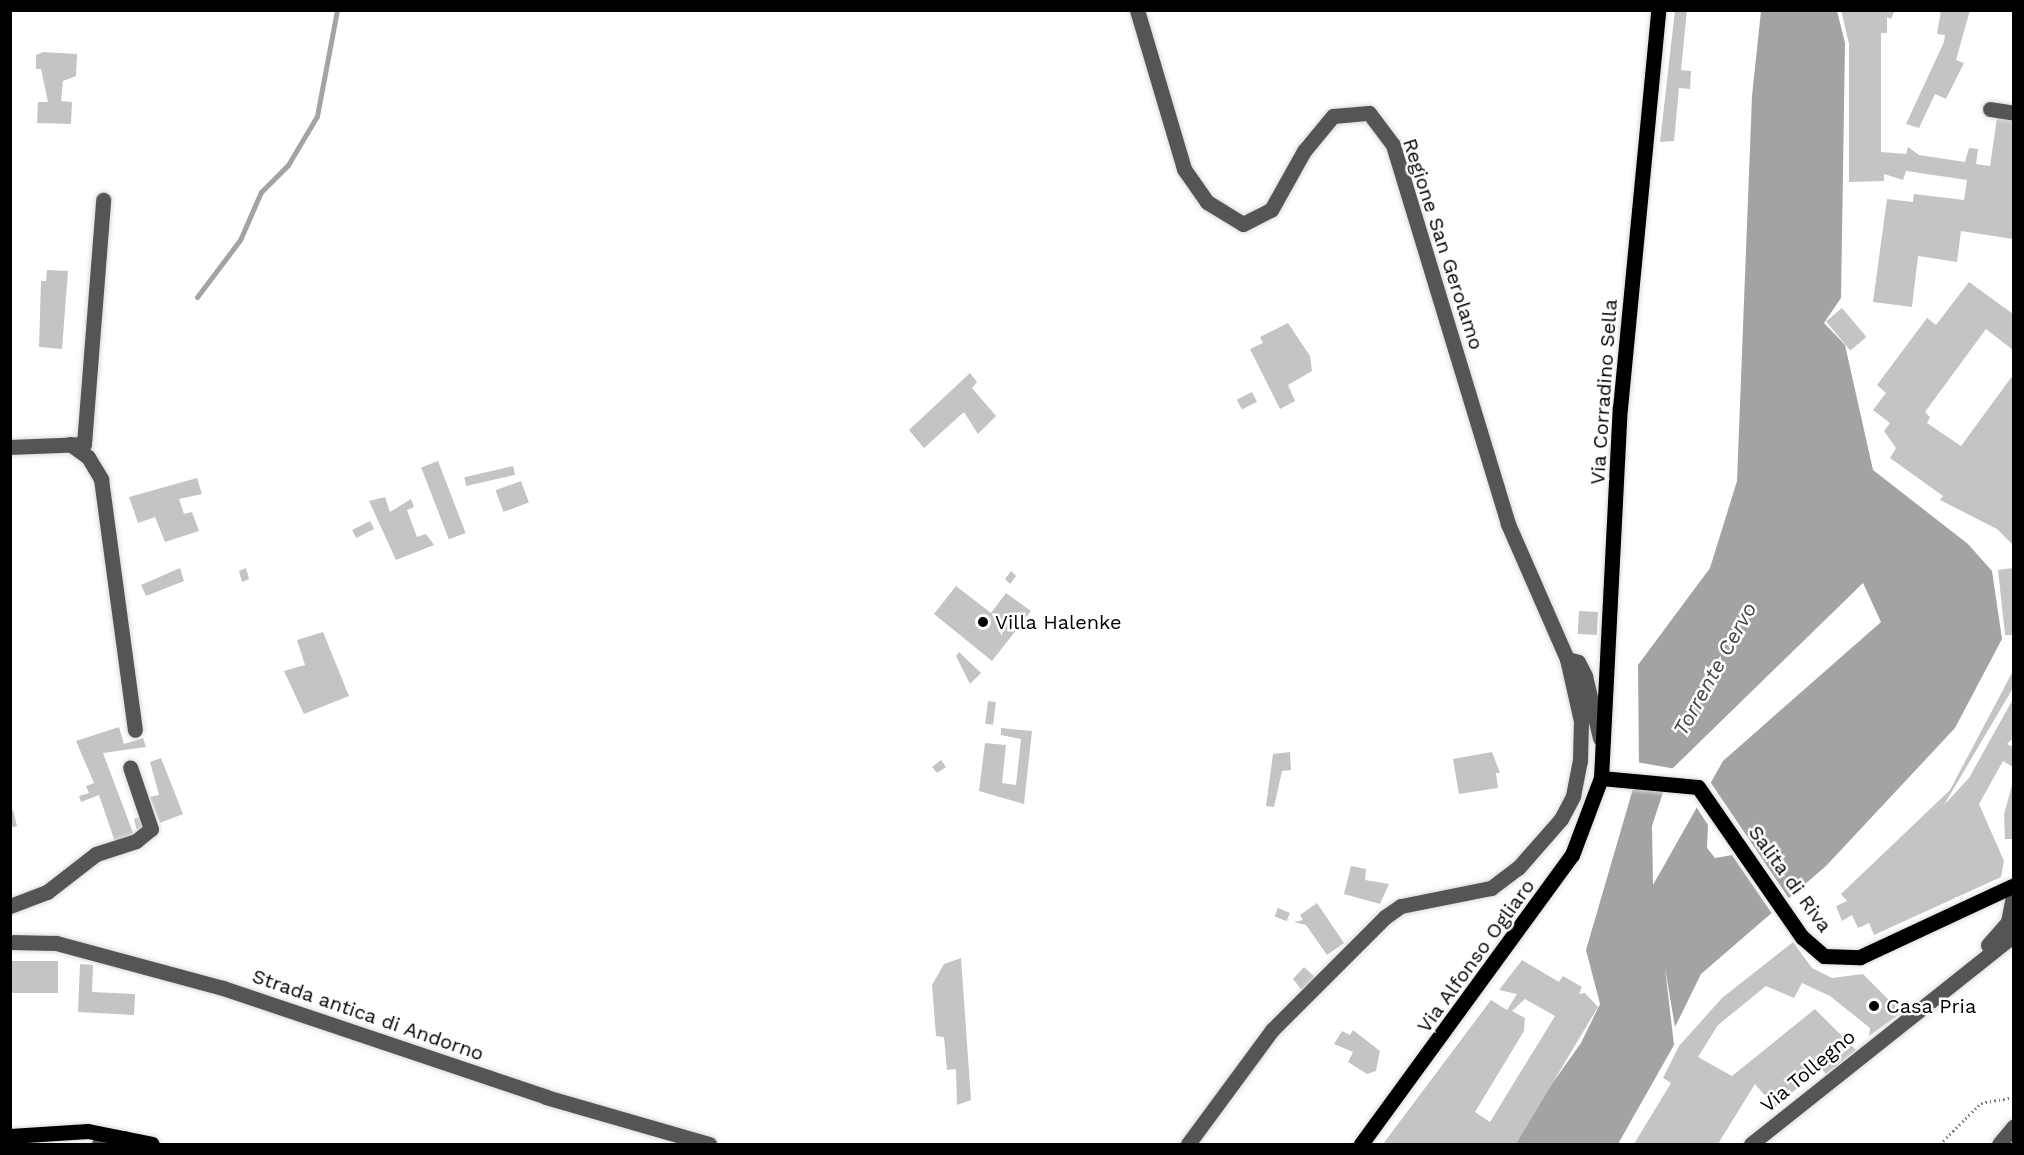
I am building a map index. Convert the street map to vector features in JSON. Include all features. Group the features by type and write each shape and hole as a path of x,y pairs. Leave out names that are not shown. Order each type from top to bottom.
{"main road":[{"name":"Via Corradino Sella","path":"1600,778 1620,408 1658,10"},
{"name":"Salita di Riva","path":"1600,778 1684,782 1709,800 1744,855 1802,937 1824,956 1860,957 2013,891"},
{"name":"Via Alfonso Ogliaro","path":"1361,1144 1572,855 1600,778"},
{"path":"10,1136 88,1131 152,1144"}],"street":[{"name":"Regione San Gerolamo","path":"1137,10 1184,169 1207,202 1243,224 1271,210 1304,151 1333,116 1369,113 1393,145 1508,524 1568,666"},
{"path":"1989,109 2013,113"},
{"path":"103,200 77,444 101,478 135,730"},
{"path":"10,447 77,444"},
{"path":"1188,1144 1272,1030 1385,917 1401,906 1491,888 1518,868 1561,819 1573,796 1580,761 1581,721 1568,666 1578,663 1585,676 1602,751"},
{"path":"10,906 47,892 88,859 136,841 151,829 130,767"},
{"name":"Via Tollegno","path":"1974,961 2008,922 2013,891"},
{"name":"Via Tollegno","path":"1752,1144 1974,961 2013,934"},
{"name":"Strada antica di Andorno","path":"10,942 56,943 98,952 299,1013 709,1144"},
{"path":"1999,1144 2013,1126"},
{"path":"99,1144 124,1138"}],"path":[{"path":"1940,1144 1981,1103 2013,1098"}],"water":[{"name":"Torrente Cervo","path":"1761,11 1837,11 1845,43 1841,298 1824,323 1845,345 1873,470 1968,544 1992,571 2002,639 1955,728 1826,866 1701,974 1675,1027 1665,968 1674,1045 1618,1144 1509,1144 1581,1043 1600,1004 1586,950 1639,768 1638,665 1710,568 1737,481 1752,96","holes":["1863,583 1881,622 1723,761 1653,885 1652,826 1670,771"]}],"pier":[{"path":"1636,762 1676,769 1668,786 1632,780"},
{"path":"1709,780 1790,900 1773,915 1732,855 1715,858 1707,848 1708,825 1695,805"}],"building":[{"path":"1675,10 1687,10 1681,70 1691,71 1690,89 1679,88 1674,141 1660,142"},
{"path":"1841,10 1895,10 1891,19 1887,17 1887,33 1881,33 1881,152 1906,154 1908,147 1919,155 1965,162 1969,148 1978,149 1976,164 1990,166 1997,118 2013,120 2013,239 1961,231 1957,262 1918,256 1912,307 1873,302 1887,199 1913,202 1914,194 1964,200 1967,180 1906,171 1903,180 1884,174 1884,181 1849,182 1849,44"},
{"path":"1941,10 1970,10 1956,60 1964,63 1946,99 1935,94 1919,128 1906,124 1944,42 1945,35 1937,34"},
{"path":"43,52 77,54 76,76 63,81 61,101 72,102 71,124 37,123 38,102 48,102 41,69 36,69 36,55"},
{"path":"47,270 68,271 62,349 39,347 41,281 46,281"},
{"path":"1969,282 2013,314 2013,350 1986,329 1925,412 1930,417 1927,423 1961,446 2013,375 2013,545 1997,529 1940,500 1943,496 1890,458 1896,448 1884,431 1890,423 1873,410 1886,393 1877,385 1927,318 1936,325"},
{"path":"1842,308 1866,337 1850,351 1826,321"},
{"path":"1288,323 1310,356 1312,371 1288,385 1295,401 1280,409 1250,349 1263,343 1260,337"},
{"path":"970,373 977,382 972,388 996,416 978,434 964,412 924,448 909,430"},
{"path":"1252,392 1257,402 1242,410 1237,400"},
{"path":"438,461 466,533 449,539 421,467"},
{"path":"513,466 515,475 466,486 464,477"},
{"path":"197,478 202,494 179,499 184,514 192,512 199,531 165,542 155,517 138,523 129,497"},
{"path":"521,481 529,503 503,512 496,490"},
{"path":"385,497 390,512 411,499 414,507 407,510 417,537 426,534 434,545 396,560 369,501"},
{"path":"370,521 374,529 356,538 352,530"},
{"path":"180,568 184,581 146,596 141,585"},
{"path":"246,568 249,579 242,582 239,571"},
{"path":"2013,568 2013,635 2005,635 1998,570"},
{"path":"1011,571 1016,576 1010,584 1005,579"},
{"name":"Villa Halenke","path":"956,586 991,613 1006,593 1031,611 992,661 934,614"},
{"path":"1579,611 1598,612 1597,635 1578,634"},
{"path":"323,632 349,696 304,714 284,671 305,665 297,640"},
{"path":"959,652 981,673 970,684 956,656"},
{"path":"2013,671 2013,688 1944,805 1969,778 2013,699 2013,738 2007,744 2013,747 2013,767 2003,761 1979,804 2004,861 2001,877 1874,935 1869,923 1858,928 1852,915 1842,921 1836,906 1847,901 1841,894 1950,790"},
{"path":"988,701 996,702 993,725 985,724"},
{"path":"119,727 124,744 143,738 146,747 103,753 135,838 116,845 99,795 81,802 79,796 89,793 86,786 94,783 76,741"},
{"path":"1001,728 1032,731 1024,804 979,791 985,743 1006,745 1002,783 1016,785 1021,739 1001,735"},
{"path":"1290,752 1291,770 1282,771 1274,807 1266,806 1273,754"},
{"path":"1492,752 1500,773 1496,773 1498,788 1459,794 1453,759"},
{"path":"161,758 183,814 160,823 150,797 159,795 150,762"},
{"path":"941,760 946,767 937,773 932,767"},
{"path":"2013,782 2013,839 2005,839 2004,814"},
{"path":"13,810 17,826 10,828 10,811"},
{"path":"143,816 146,826 137,830 134,819"},
{"path":"1351,866 1366,869 1365,880 1389,884 1380,904 1344,894"},
{"path":"1317,903 1344,943 1327,955 1306,925 1294,922 1303,920 1300,915"},
{"path":"1278,908 1290,913 1286,921 1274,916"},
{"path":"1793,942 1812,968 1832,978 1863,974 1892,1003 1898,999 1908,1008 1869,1036 1870,1028 1830,996 1802,983 1794,998 1766,986 1718,1025 1698,1057 1732,1076 1815,1009 1856,1050 1826,1074 1821,1068 1775,1107 1755,1084 1718,1144 1634,1144 1671,1083 1663,1078 1679,1046 1722,998"},
{"path":"961,958 971,1100 957,1105 956,1069 947,1070 944,1037 936,1036 932,985 944,964"},
{"path":"1522,960 1559,982 1563,976 1582,987 1579,994 1585,993 1598,1007 1516,1144 1383,1144 1491,1000 1507,1010 1517,994 1499,990","holes":["1525,999 1555,1016 1490,1122 1475,1112 1524,1031 1525,1018 1512,1011"]},
{"path":"10,961 58,961 58,993 10,993"},
{"path":"80,964 93,965 92,992 135,994 134,1015 78,1012"},
{"path":"1304,967 1317,979 1304,993 1293,979"},
{"path":"1353,1030 1380,1051 1376,1071 1367,1074 1348,1062 1353,1052 1334,1044 1342,1031 1350,1035"}],"waterway":[{"path":"197,297 240,240 261,192 288,165 317,116 337,10"}],"place":[{"name":"Villa Halenke","path":"983,622"},
{"name":"Casa Pria","path":"1874,1006"}]}
